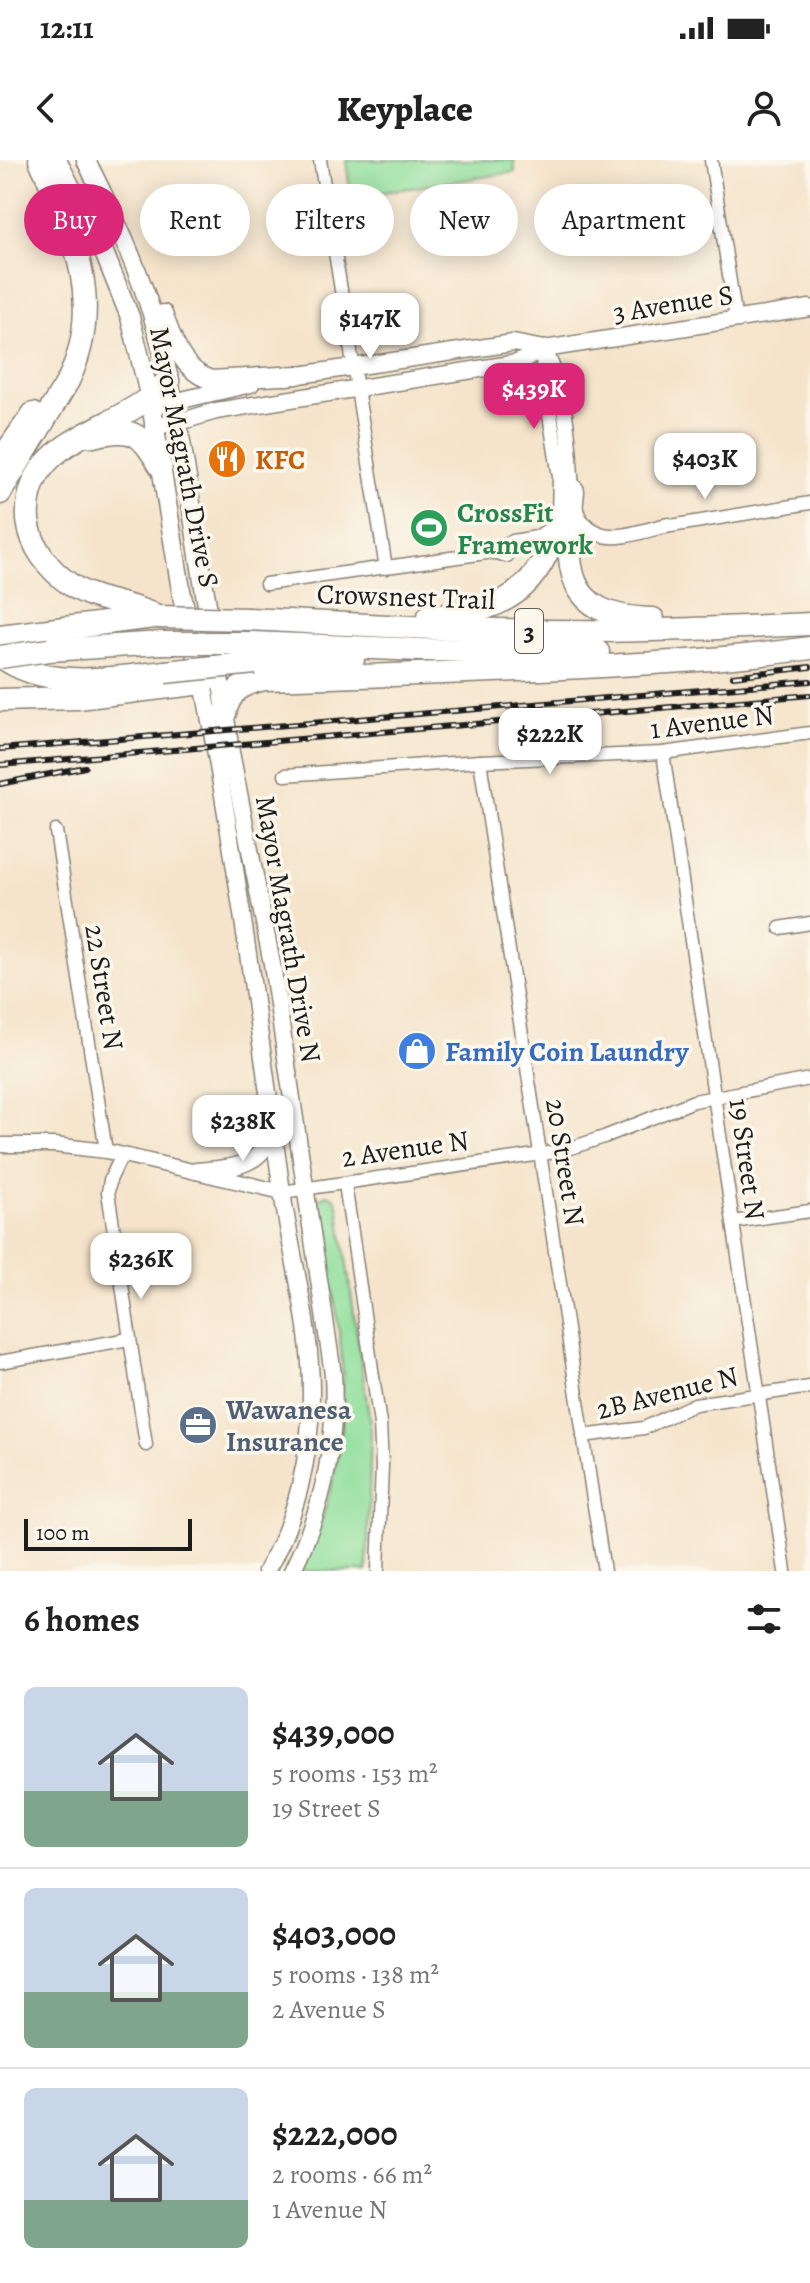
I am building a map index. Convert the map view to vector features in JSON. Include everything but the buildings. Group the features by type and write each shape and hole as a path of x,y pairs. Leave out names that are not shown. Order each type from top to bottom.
{"highway":[{"path":"0,493 58,401 77,362 81,338 85,297 78,253 40,160"},
{"path":"0,461 81,338"},
{"path":"158,617 144,609 105,600 72,586 34,546 28,513 35,478 52,456 73,441 170,391"},
{"path":"73,441 112,431 126,431 145,441 161,467"},
{"path":"573,491 567,539 569,563 575,584 600,607 634,618 810,622"},
{"path":"257,620 445,615 494,605 517,593 538,572 550,549 559,516"},
{"name":"Crowsnest Trail","path":"0,636 158,617 546,631 810,622"},
{"path":"0,656 162,643 253,653 470,659 810,646"},
{"path":"225,713 229,698 235,691 247,683 265,679 655,663 758,656 810,646"},
{"path":"0,656 34,674 105,679 165,672 253,653"},
{"path":"0,700 78,698 211,677"}],"main road":[{"name":"Mayor Magrath Drive S","path":"57,160 101,245 123,297 150,402 182,596 211,677"},
{"name":"Mayor Magrath Drive S","path":"86,160 132,254 158,334 176,423 211,677"},
{"path":"132,254 158,300 175,347 198,376 211,380 298,375"},
{"name":"3 Avenue S","path":"153,426 176,423 216,411 517,363 544,349 810,308"},
{"name":"3 Avenue S","path":"170,391 210,392 352,366 513,343 544,349"},
{"name":"Mayor Magrath Drive N","path":"211,677 225,713 272,964 331,1350 332,1447 318,1508 292,1571"},
{"name":"Mayor Magrath Drive N","path":"211,677 227,817 308,1348 311,1395 310,1425 301,1477 292,1510 266,1571"},
{"path":"196,1171 250,1161 267,1146 274,1119"}],"street":[{"path":"320,160 386,568"},
{"path":"711,160 736,320"},
{"path":"544,349 556,370 579,518 601,535 614,536 810,503"},
{"path":"266,584 500,554 513,542 537,538 548,531 559,516 558,455 543,372 544,349"},
{"path":"610,543 668,525"},
{"name":"1 Avenue N","path":"285,775 480,761 663,753 810,733"},
{"name":"19 Street N","path":"663,753 785,1571"},
{"name":"20 Street N","path":"480,761 604,1571"},
{"name":"22 Street N","path":"56,831 106,1151"},
{"path":"780,928 810,923"},
{"name":"2 Avenue N","path":"0,1145 54,1145 106,1151 282,1192 540,1155 587,1143 694,1101 810,1079"},
{"path":"122,1155 108,1192 146,1445"},
{"path":"345,1184 380,1424 382,1466 378,1571"},
{"path":"733,1222 810,1211"},
{"path":"0,1362 129,1339"},
{"name":"2B Avenue N","path":"583,1436 644,1428 695,1404 810,1387"}],"green space":[{"path":"346,160 514,160 515,172 436,184 410,184 410,188 394,190 394,184 349,184"},
{"path":"325,1195 334,1197 338,1204 371,1430 367,1571 301,1571 333,1481 343,1410 337,1316 316,1202"}],"railway":[{"path":"733,676 810,667"},
{"path":"0,749 810,681"},
{"path":"0,765 810,695"},
{"path":"0,784 85,767"}],"place":[{"name":"KFC","path":"227,459"},
{"name":"CrossFit Framework","path":"429,528"},
{"name":"Family Coin Laundry","path":"417,1051"},
{"name":"Wawanesa Insurance","path":"198,1425"}]}
